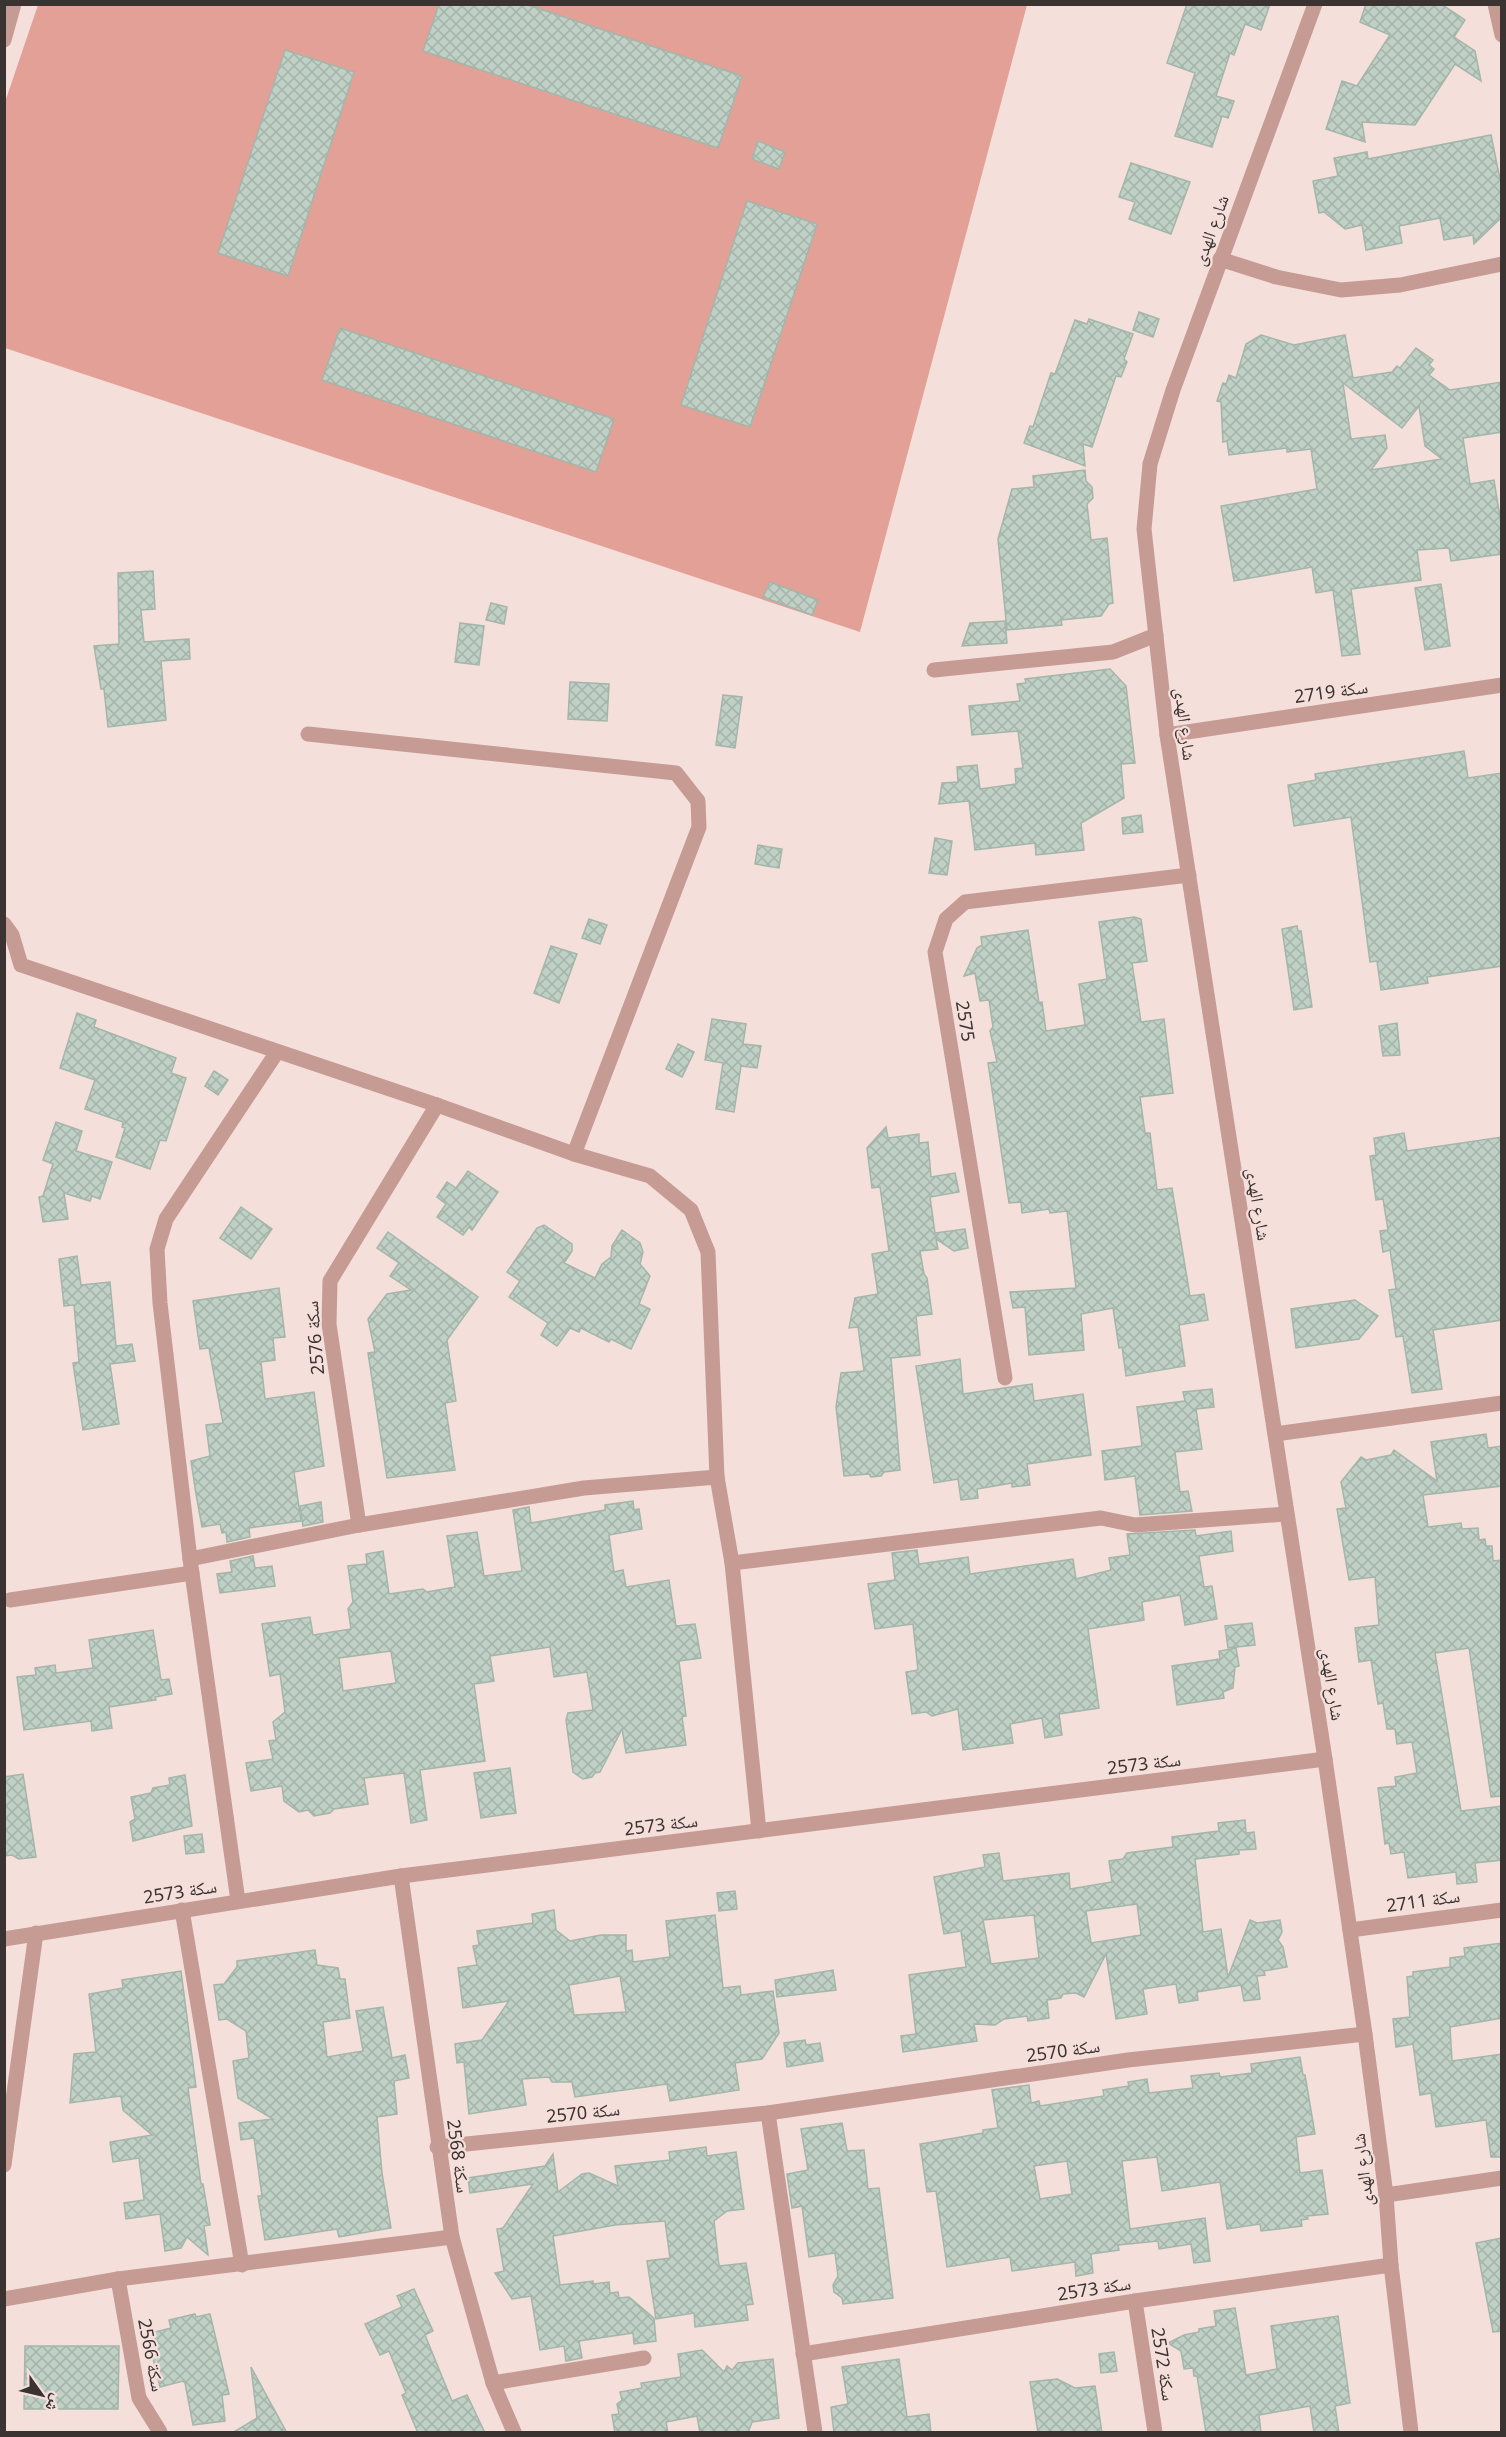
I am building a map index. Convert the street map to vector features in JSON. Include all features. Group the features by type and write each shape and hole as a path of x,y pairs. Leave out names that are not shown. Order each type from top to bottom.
{"street":[{"path":"4,40 14,4"},
{"name":"شارع الهدى","path":"1315,4 1173,390 1150,464 1144,528 1167,735 1325,1759 1365,2034 1386,2195 1391,2265 1411,2433"},
{"path":"1496,4 1502,35"},
{"path":"1220,259 1276,277 1341,290 1400,285 1502,264"},
{"path":"934,670 1113,652 1156,635"},
{"name":"سكة 2719","path":"1167,735 1502,685"},
{"path":"308,734 676,773 698,801 699,827 574,1154"},
{"name":"2575","path":"1005,1378 935,952 946,919 965,902 1189,875"},
{"path":"4,924 12,935 21,965 437,1105 574,1154 650,1176 691,1210 708,1252 717,1477 732,1563 759,1831"},
{"path":"238,1901 191,1566 160,1303 157,1249 166,1219 277,1052"},
{"name":"سكة 2576","path":"359,1525 329,1324 330,1281 437,1105"},
{"path":"1275,1434 1502,1403"},
{"path":"10,1600 191,1566 359,1525 584,1488 717,1477"},
{"path":"732,1563 1101,1518 1135,1525 1286,1514"},
{"name":"سكة 2573","path":"4,1939 400,1876 1325,1759"},
{"name":"سكة 2568","path":"400,1876 437,2147 452,2237 493,2383 513,2433"},
{"path":"182,1910 242,2265"},
{"name":"سكة 2711","path":"1350,1930 1502,1910"},
{"path":"4,2165 36,1933"},
{"name":"سكة 2570","path":"437,2147 768,2113 1128,2060 1365,2034"},
{"path":"768,2113 815,2433"},
{"path":"1386,2195 1502,2178"},
{"path":"4,2299 118,2279 452,2237"},
{"name":"سكة 2573","path":"803,2354 1135,2301 1391,2265"},
{"name":"سكة 2566","path":"118,2279 139,2398 160,2433"},
{"name":"سكة 2572","path":"1135,2301 1155,2433"},
{"path":"493,2383 644,2358"}],"shaded area":[{"path":"38,5 1027,5 860,632 5,348 5,102"}],"building":[{"path":"439,4 525,4 742,76 718,148 423,51"},
{"path":"1187,4 1270,4 1261,30 1245,24 1234,55 1230,53 1216,96 1234,101 1228,118 1222,116 1212,147 1175,136 1195,73 1167,63"},
{"path":"1366,4 1441,4 1465,20 1454,37 1475,51 1481,81 1455,64 1415,125 1362,122 1365,142 1326,129 1342,81 1357,86 1390,35 1360,22"},
{"path":"285,50 354,72 288,276 218,253"},
{"path":"1491,135 1502,189 1502,217 1474,244 1473,235 1444,240 1440,218 1399,226 1402,243 1366,250 1362,225 1345,229 1324,212 1319,213 1313,181 1338,176 1334,158 1367,152 1368,159"},
{"path":"758,141 785,152 779,169 752,159"},
{"path":"1131,163 1190,182 1171,234 1129,219 1135,202 1119,197"},
{"path":"747,201 817,224 750,427 681,405"},
{"path":"1139,312 1159,319 1153,337 1133,330"},
{"path":"1089,319 1133,334 1124,359 1127,362 1121,377 1116,376 1092,447 1083,444 1085,466 1024,443 1030,426 1033,427 1051,373 1055,374 1075,320 1087,324"},
{"path":"340,328 614,419 596,472 322,380"},
{"path":"1261,335 1294,345 1345,335 1353,378 1392,372 1397,366 1400,368 1416,348 1433,360 1429,365 1434,369 1429,375 1450,390 1502,382 1502,432 1463,438 1470,484 1494,480 1502,530 1502,554 1451,561 1449,548 1417,550 1421,580 1351,589 1360,654 1342,656 1333,590 1316,593 1312,567 1234,581 1221,506 1317,489 1311,449 1287,452 1287,448 1229,455 1227,441 1223,442 1221,402 1217,401 1223,383 1226,384 1229,375 1236,378 1246,344","holes":["1343,383 1402,428 1419,406 1425,446 1442,459 1371,470 1387,448 1385,435 1351,439"]},
{"path":"1085,470 1086,481 1092,487 1093,498 1087,504 1091,540 1107,538 1113,603 1109,604 1101,616 1061,620 1062,625 1007,630 998,539 1012,489 1034,487 1033,476"},
{"path":"153,571 155,609 141,610 144,642 189,639 190,659 161,661 166,720 108,727 104,689 101,689 94,646 119,644 118,573"},
{"path":"770,582 818,600 812,615 763,597"},
{"path":"1441,584 1450,646 1425,650 1415,588"},
{"path":"491,603 507,607 504,624 486,620"},
{"path":"1005,621 1007,643 962,646 970,623"},
{"path":"460,623 484,626 479,665 455,662"},
{"path":"1110,669 1126,686 1135,763 1121,764 1124,798 1081,823 1084,850 1036,855 1035,843 975,850 969,801 939,804 942,783 958,782 957,767 977,765 980,789 1016,784 1015,769 1023,768 1018,731 972,735 969,706 1020,701 1017,684 1026,683 1025,679"},
{"path":"570,682 609,684 607,721 568,719"},
{"path":"723,695 742,697 735,748 716,745"},
{"path":"1464,751 1468,778 1502,773 1502,966 1427,977 1428,983 1381,990 1377,961 1370,962 1351,817 1294,826 1288,785 1316,780 1315,774"},
{"path":"1141,815 1143,832 1123,834 1122,818"},
{"path":"935,838 952,841 947,875 929,873"},
{"path":"758,845 782,849 779,868 755,864"},
{"path":"1134,917 1141,919 1147,961 1132,963 1141,1022 1164,1019 1173,1093 1140,1097 1145,1133 1150,1133 1157,1190 1172,1188 1190,1296 1204,1294 1208,1320 1179,1325 1185,1366 1126,1376 1113,1308 1081,1314 1084,1350 1029,1355 1025,1307 1013,1308 1010,1292 1076,1288 1067,1211 1050,1213 1049,1209 1022,1213 1021,1202 1009,1203 988,1063 997,1062 990,1031 993,1027 989,1000 980,1001 975,973 964,976 977,948 982,945 981,937 1028,930 1039,1003 1042,1002 1046,1031 1085,1025 1079,984 1107,979 1099,922"},
{"path":"589,919 607,925 600,944 582,938"},
{"path":"1297,926 1298,931 1301,931 1312,1007 1294,1010 1282,929"},
{"path":"551,946 577,954 559,1003 534,993"},
{"path":"77,1013 96,1020 94,1027 176,1058 171,1073 186,1078 166,1141 160,1140 150,1169 116,1157 125,1128 122,1127 123,1122 85,1109 95,1080 60,1068"},
{"path":"712,1019 746,1024 743,1044 761,1046 757,1068 741,1066 734,1112 716,1109 723,1063 705,1060"},
{"path":"1397,1023 1400,1055 1383,1056 1379,1026"},
{"path":"678,1044 694,1052 682,1077 666,1069"},
{"path":"214,1071 228,1080 218,1095 205,1086"},
{"path":"56,1122 82,1131 76,1151 112,1162 100,1199 92,1196 90,1201 64,1193 68,1219 43,1222 39,1197 43,1196 53,1164 43,1160"},
{"path":"886,1127 888,1138 919,1134 919,1143 928,1142 931,1177 955,1173 959,1192 930,1197 935,1233 965,1229 968,1248 954,1251 936,1239 938,1249 920,1251 924,1274 927,1278 932,1314 916,1316 920,1355 891,1358 900,1470 884,1472 881,1476 871,1477 869,1474 844,1476 836,1407 841,1373 864,1371 858,1327 849,1328 855,1298 878,1294 872,1254 889,1251 880,1187 872,1188 867,1148"},
{"path":"1404,1133 1407,1151 1502,1137 1502,1320 1433,1330 1442,1389 1412,1393 1403,1336 1396,1337 1389,1290 1396,1289 1390,1250 1383,1252 1380,1231 1388,1230 1383,1199 1376,1200 1370,1156 1376,1155 1374,1138"},
{"path":"468,1171 498,1192 472,1230 469,1227 463,1235 437,1217 446,1204 437,1197 447,1182 456,1188"},
{"path":"241,1207 272,1229 251,1259 220,1238"},
{"path":"544,1225 572,1244 572,1251 564,1263 595,1278 602,1264 611,1257 612,1246 622,1230 640,1243 643,1252 640,1264 650,1276 639,1304 650,1309 631,1349 611,1339 609,1342 581,1328 579,1332 570,1328 557,1346 541,1335 548,1323 509,1297 520,1281 507,1272 537,1228"},
{"path":"388,1232 478,1297 447,1340 456,1401 445,1403 455,1470 387,1478 368,1353 375,1352 368,1319 387,1294 411,1290 390,1276 399,1263 377,1248"},
{"path":"77,1256 81,1285 110,1282 116,1346 132,1344 135,1361 110,1364 119,1424 83,1430 73,1363 79,1362 74,1305 64,1306 59,1259"},
{"path":"279,1288 285,1337 273,1338 275,1360 261,1362 265,1399 314,1392 324,1466 294,1472 301,1521 249,1528 250,1537 227,1542 226,1532 222,1533 220,1524 202,1527 191,1461 210,1456 206,1425 223,1423 209,1348 200,1349 193,1301"},
{"path":"1355,1300 1378,1316 1359,1339 1296,1348 1291,1309"},
{"path":"960,1359 963,1394 1032,1384 1034,1401 1083,1394 1091,1455 1027,1464 1030,1485 1012,1487 1012,1483 977,1489 978,1498 961,1500 958,1479 934,1483 916,1366"},
{"path":"1212,1389 1214,1407 1196,1409 1202,1449 1175,1452 1180,1492 1188,1491 1192,1511 1140,1515 1135,1476 1105,1480 1102,1451 1142,1446 1137,1407 1185,1401 1183,1392"},
{"path":"1486,1434 1488,1448 1502,1446 1502,1486 1423,1495 1428,1527 1461,1523 1462,1529 1478,1528 1479,1540 1485,1539 1486,1546 1492,1546 1493,1561 1502,1560 1502,1796 1491,1797 1469,1648 1435,1653 1461,1811 1502,1806 1502,1860 1475,1863 1477,1882 1457,1884 1456,1872 1408,1878 1404,1852 1391,1854 1389,1843 1385,1844 1378,1788 1396,1786 1395,1777 1417,1773 1412,1742 1397,1744 1395,1729 1387,1729 1383,1703 1378,1704 1371,1660 1359,1662 1355,1628 1379,1625 1375,1577 1349,1580 1337,1509 1346,1508 1341,1482 1361,1457 1366,1460 1391,1455 1394,1450 1437,1481 1431,1442"},
{"path":"633,1501 634,1510 639,1509 642,1529 609,1535 614,1572 623,1570 626,1587 669,1580 676,1626 695,1624 701,1658 679,1661 686,1716 682,1717 686,1745 626,1753 622,1729 600,1772 583,1779 573,1772 566,1720 568,1713 593,1710 587,1672 554,1677 550,1647 490,1656 494,1681 474,1684 485,1761 420,1770 427,1820 411,1823 404,1773 364,1778 368,1804 334,1809 330,1813 314,1816 308,1810 299,1812 284,1801 282,1786 251,1791 246,1763 273,1759 269,1741 276,1740 273,1722 285,1712 280,1674 270,1676 262,1624 310,1617 313,1635 351,1629 348,1609 353,1602 348,1566 367,1564 366,1554 383,1551 389,1594 423,1589 427,1592 455,1587 447,1536 477,1532 484,1576 522,1571 513,1510 529,1507 531,1523 605,1510 605,1505","holes":["391,1651 396,1683 343,1691 339,1658"]},
{"path":"321,1502 323,1522 303,1526 300,1506"},
{"path":"1195,1530 1196,1536 1231,1531 1233,1551 1199,1556 1204,1587 1212,1586 1217,1619 1185,1625 1180,1595 1142,1602 1144,1620 1088,1629 1099,1708 1059,1714 1062,1735 1045,1738 1042,1718 1010,1724 1013,1743 963,1750 958,1709 932,1716 926,1712 912,1714 906,1672 918,1670 913,1624 875,1629 868,1584 895,1580 892,1553 917,1550 919,1564 968,1557 970,1574 1073,1559 1076,1579 1111,1570 1109,1558 1130,1555 1127,1534"},
{"path":"253,1556 255,1568 272,1566 275,1586 220,1593 217,1574 232,1572 230,1561"},
{"path":"1252,1623 1255,1645 1228,1648 1225,1626"},
{"path":"153,1630 161,1680 169,1679 172,1694 155,1697 156,1700 109,1707 112,1728 92,1731 91,1721 24,1730 17,1677 36,1675 35,1668 55,1665 56,1673 93,1668 89,1640"},
{"path":"1236,1648 1239,1666 1235,1667 1233,1688 1223,1692 1224,1698 1177,1705 1172,1666 1220,1659 1219,1651"},
{"path":"510,1768 516,1813 481,1818 474,1773"},
{"path":"23,1774 36,1857 19,1859 12,1855 4,1856 4,1777"},
{"path":"185,1775 192,1826 133,1841 130,1822 135,1819 131,1797 151,1793 153,1788 170,1785 169,1778"},
{"path":"1245,1820 1246,1833 1254,1832 1256,1849 1239,1850 1239,1854 1195,1859 1203,1932 1221,1929 1228,1977 1250,1920 1257,1923 1280,1920 1282,1932 1278,1940 1283,1947 1287,1967 1264,1971 1265,1975 1257,1976 1260,1999 1244,2001 1241,1985 1197,1992 1198,2000 1179,2003 1176,1984 1143,1989 1147,2014 1116,2019 1106,1954 1084,1997 1076,1993 1063,1994 1061,1998 1047,2000 1049,2018 1028,2021 1027,2016 1004,2019 995,2025 974,2024 977,2041 903,2052 901,2036 916,2034 909,1975 966,1967 961,1931 944,1934 934,1877 985,1867 983,1855 999,1853 1003,1881 1069,1873 1070,1889 1112,1882 1109,1861 1123,1859 1127,1853 1173,1847 1172,1837 1219,1831 1218,1823","holes":["1137,1904 1141,1935 1091,1943 1086,1911","1034,1915 1039,1958 991,1964 983,1920"]},
{"path":"202,1834 204,1852 186,1854 184,1836"},
{"path":"735,1891 737,1909 719,1911 717,1893"},
{"path":"554,1910 556,1930 570,1941 601,1935 626,1935 626,1951 632,1950 633,1962 670,1957 666,1921 715,1915 723,1988 740,1986 741,1995 773,1991 779,2033 762,2059 735,2063 739,2090 670,2101 667,2084 575,2097 572,2082 552,2082 549,2077 522,2079 526,2105 469,2114 464,2062 457,2063 455,2044 482,2040 509,2001 463,2008 458,1968 477,1965 473,1946 479,1945 477,1931 533,1923 532,1914","holes":["620,1976 626,2012 574,2015 569,1985"]},
{"path":"1502,1943 1502,2018 1450,2027 1452,2061 1502,2054 1502,2157 1491,2157 1486,2120 1436,2127 1431,2093 1420,2095 1413,2044 1396,2047 1393,2019 1410,2017 1407,1977 1413,1976 1413,1972 1450,1967 1450,1958 1465,1956 1464,1948"},
{"path":"315,1950 317,1965 338,1968 340,1979 345,1979 350,2018 323,2022 327,2057 363,2051 356,2011 383,2007 392,2058 405,2055 409,2078 394,2081 397,2114 377,2117 382,2173 391,2228 339,2237 337,2229 265,2240 258,2196 262,2196 254,2138 241,2140 239,2123 273,2119 238,2098 233,2061 249,2058 246,2031 227,2019 219,2020 214,1985 224,1984 237,1967 237,1961"},
{"path":"833,1970 836,1990 777,1997 775,1980"},
{"path":"181,1971 196,2087 188,2088 201,2184 203,2184 210,2225 204,2226 208,2255 187,2237 181,2248 165,2251 160,2214 126,2219 124,2203 144,2200 139,2158 113,2162 110,2142 152,2135 123,2110 121,2096 70,2103 74,2054 96,2052 89,1994 123,1988 122,1980"},
{"path":"805,2040 806,2045 820,2043 823,2061 787,2067 784,2043"},
{"path":"1300,2057 1315,2134 1296,2137 1300,2173 1322,2170 1328,2214 1307,2216 1308,2219 1301,2220 1302,2226 1261,2231 1260,2224 1227,2229 1220,2182 1162,2191 1157,2157 1122,2161 1130,2229 1205,2218 1210,2261 1194,2263 1191,2244 1159,2249 1158,2241 1118,2245 1119,2250 1091,2254 1093,2273 1076,2276 1075,2262 1012,2271 1010,2257 947,2267 936,2191 927,2192 920,2144 983,2133 983,2130 998,2128 992,2090 1029,2085 1031,2103 1039,2101 1040,2106 1104,2096 1103,2090 1129,2086 1128,2082 1147,2079 1149,2093 1193,2088 1191,2076 1219,2073 1220,2077 1252,2073 1251,2064","holes":["1067,2161 1072,2194 1040,2199 1034,2166"]},
{"path":"842,2123 847,2151 864,2150 868,2189 879,2188 893,2298 843,2304 842,2298 834,2292 833,2285 838,2276 835,2253 809,2257 802,2206 792,2208 787,2174 808,2170 801,2129"},
{"path":"706,2147 707,2156 736,2152 744,2209 727,2211 714,2221 719,2266 746,2263 753,2304 746,2305 748,2320 695,2327 694,2313 656,2319 647,2261 670,2258 665,2221 615,2225 553,2236 560,2285 593,2281 593,2284 609,2282 610,2293 618,2292 619,2298 629,2297 654,2318 656,2341 634,2344 633,2333 579,2341 582,2358 566,2361 564,2346 540,2350 531,2296 512,2299 495,2273 504,2271 497,2229 503,2228 533,2184 470,2193 468,2178 545,2166 553,2154 558,2192 582,2174 589,2173 618,2186 615,2166 670,2160 669,2152"},
{"path":"1502,2238 1502,2331 1493,2332 1476,2243"},
{"path":"414,2289 433,2331 425,2335 452,2401 467,2395 485,2433 418,2433 402,2395 406,2393 389,2351 380,2355 365,2324 402,2307 397,2296"},
{"path":"1235,2308 1246,2375 1277,2369 1271,2326 1338,2316 1350,2403 1335,2406 1339,2433 1314,2433 1310,2406 1259,2415 1261,2433 1206,2433 1197,2376 1194,2376 1193,2368 1184,2369 1181,2351 1168,2343 1184,2335 1199,2332 1199,2329 1216,2326 1214,2311"},
{"path":"195,2314 196,2317 210,2314 229,2394 222,2395 225,2421 193,2425 185,2383 183,2381 160,2387 147,2334 171,2328 169,2320"},
{"path":"25,2346 119,2346 118,2409 24,2409"},
{"path":"702,2350 724,2372 727,2366 732,2370 738,2363 773,2359 779,2418 752,2422 748,2433 700,2433 697,2416 666,2422 668,2433 615,2433 612,2415 619,2414 617,2404 622,2400 620,2392 642,2388 641,2383 681,2377 678,2354"},
{"path":"1114,2352 1117,2371 1101,2373 1099,2354"},
{"path":"899,2359 907,2417 929,2414 931,2433 834,2433 831,2407 848,2404 842,2367"},
{"path":"251,2367 287,2433 232,2433 257,2418"},
{"path":"1057,2379 1075,2388 1095,2386 1102,2433 1038,2433 1030,2382"}]}
